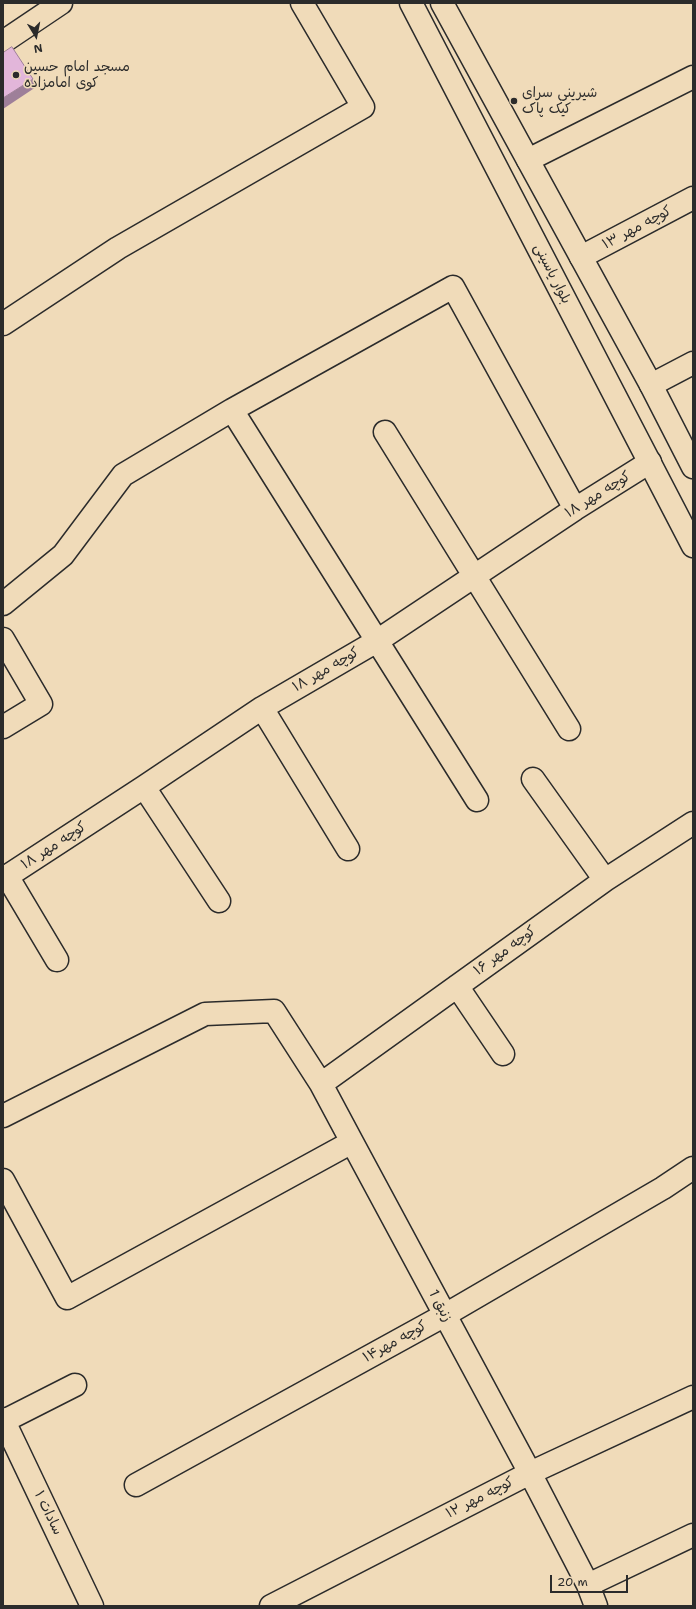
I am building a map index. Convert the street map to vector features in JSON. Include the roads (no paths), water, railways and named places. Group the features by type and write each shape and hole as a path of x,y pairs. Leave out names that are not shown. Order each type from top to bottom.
{"street":[{"path":"3,42 60,3"},
{"path":"3,324 118,248 363,107 302,3"},
{"name":"بلوار یاسینی","path":"411,3 693,546"},
{"path":"442,3 651,385 693,467"},
{"path":"528,160 693,77"},
{"name":"کوچه مهر ۱۳","path":"581,257 693,198"},
{"path":"3,604 63,555 123,475 232,410 453,288 576,509"},
{"path":"651,385 693,364"},
{"path":"232,410 477,800"},
{"path":"385,432 569,729"},
{"name":"کوچه مهر ۱۸","path":"5,878 262,708 377,641 474,575 650,462"},
{"path":"3,639 41,704 3,727"},
{"path":"262,708 348,849"},
{"path":"533,779 605,880"},
{"path":"144,787 219,901"},
{"name":"کوچه مهر ۱۶","path":"321,1084 605,880 693,823"},
{"path":"5,878 57,960"},
{"path":"457,986 503,1054"},
{"name":"زنبق 1","path":"3,1116 206,1014 274,1011 321,1084 530,1473 588,1584 596,1606"},
{"path":"3,1180 67,1298 352,1142"},
{"name":"کوچه مهر۱۴","path":"136,1485 445,1315 663,1188 693,1168"},
{"path":"4,1420 75,1385"},
{"name":"کوچه مهر ۱۲","path":"271,1606 530,1473 693,1397"},
{"name":"سادات ۱","path":"4,1420 92,1606"},
{"path":"588,1584 693,1535"}],"place":[{"name":"مسجد امام حسین کوی امامزاده","path":"16,75"},
{"name":"شیرینی سرای کیک پاک","path":"514,101"}]}
